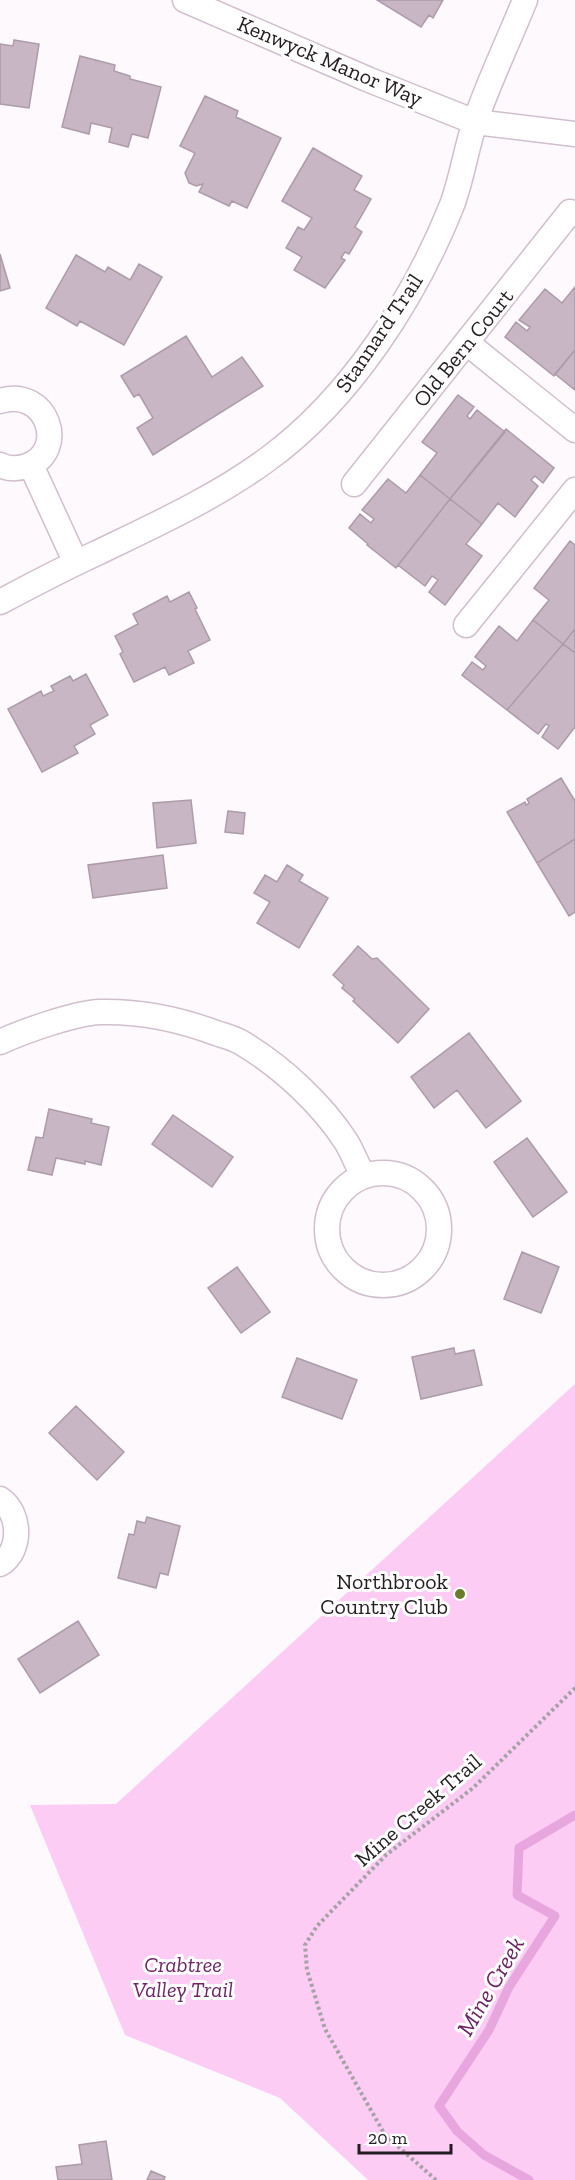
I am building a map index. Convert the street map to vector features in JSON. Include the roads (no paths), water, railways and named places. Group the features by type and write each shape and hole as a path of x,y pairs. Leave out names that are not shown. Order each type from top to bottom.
{"street":[{"name":"Kenwyck Manor Way","path":"185,0 367,79 475,122 575,134"},
{"name":"Stannard Trail","path":"0,602 175,515 221,489 268,459 331,402 369,354 395,316 424,265 452,204 475,122 525,0"},
{"name":"Old Bern Court","path":"354,484 570,212"},
{"path":"467,343 575,430"},
{"path":"0,401 24,399 34,405 45,417 49,428 49,439 45,451 31,465 19,468 0,465"},
{"path":"31,465 76,563"},
{"path":"466,625 575,490"},
{"path":"0,1042 51,1023 98,1012 146,1014 193,1024 241,1042 281,1071 321,1109 347,1144 363,1176"},
{"path":"387,1173 406,1178 417,1185 430,1200 436,1212 439,1232 430,1260 424,1268 408,1279 383,1285 356,1278 346,1272 333,1257 326,1231 327,1217 335,1199 346,1186 363,1176 387,1173"},
{"path":"0,1499 12,1512 16,1525 16,1542 4,1562 0,1564"}],"waterway":[{"name":"Mine Creek","path":"529,2180 484,2155 457,2131 439,2106 489,2030 509,1987 555,1916 517,1895 519,1848 575,1815"}],"place":[{"name":"Northbrook Country Club","path":"460,1594"}],"park label":[{"name":"Crabtree Valley Trail","path":"183,1976"}]}
